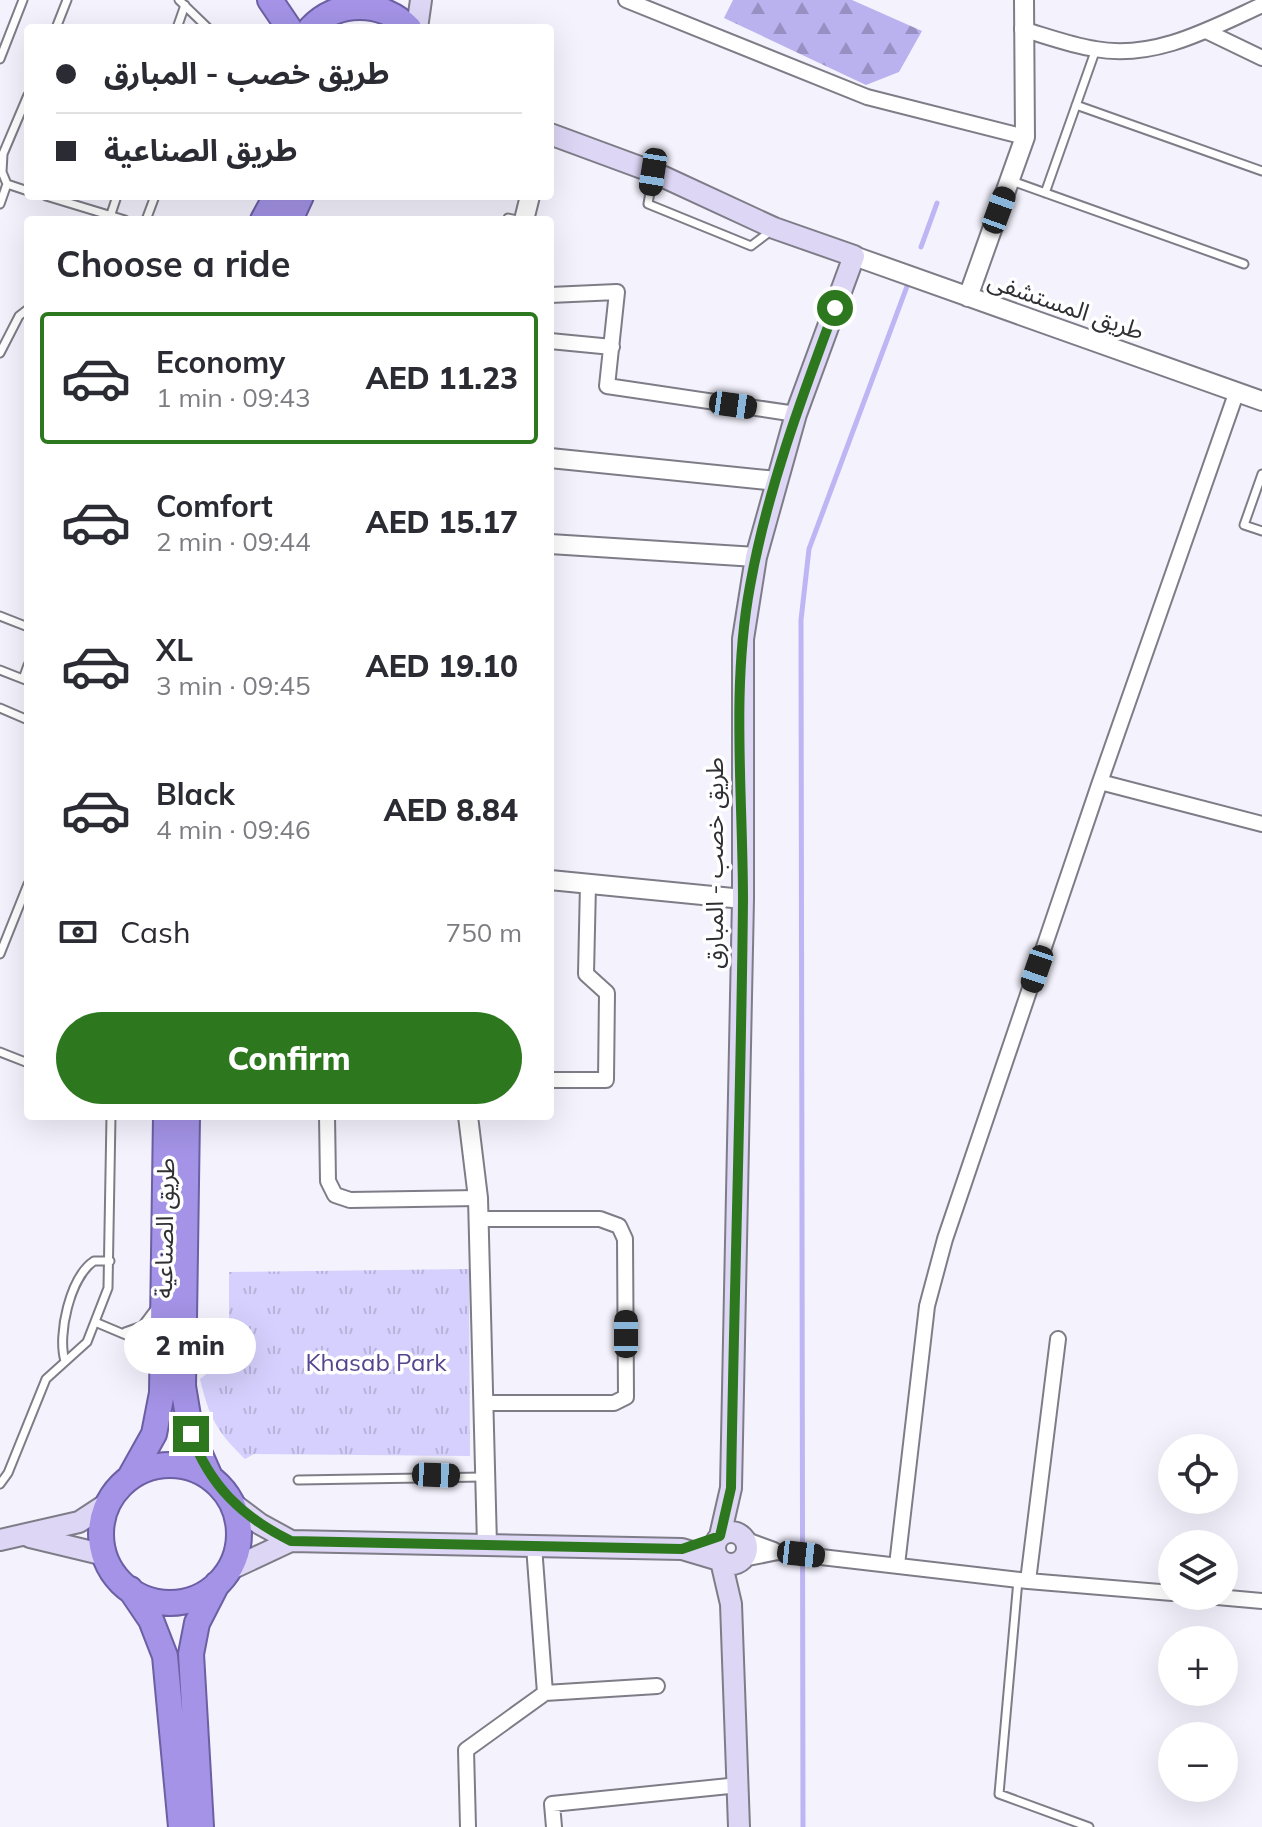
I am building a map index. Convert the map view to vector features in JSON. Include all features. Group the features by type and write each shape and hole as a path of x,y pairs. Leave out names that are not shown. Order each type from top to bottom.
{"highway":[{"path":"270,0 286,24"},
{"path":"315,24 328,10 358,1 391,10 405,24"},
{"name":"طريق الصناعية","path":"130,1477 154,1434 163,1374 166,1120"},
{"name":"طريق الصناعية","path":"187,1120 183,1386 191,1434 210,1477"},
{"path":"201,1827 191,1654 197,1623 223,1577 239,1536 232,1503 210,1477 179,1465 154,1467 130,1477 108,1503 101,1534 105,1555 118,1579 130,1589 146,1598 184,1601 223,1577"},
{"path":"130,1589 151,1620 165,1656 181,1827"}],"main road":[{"path":"418,24 421,0"},
{"path":"554,135 653,172 774,228 854,256"},
{"name":"طريق خصب - المبارق","path":"739,1827 731,1604 735,1553 731,1488 743,899 743,639 756,557 796,414 854,256"},
{"name":"طريق خصب - المبارق","path":"719,1537 731,1488"},
{"path":"0,1540 79,1522 108,1503"},
{"path":"232,1503 260,1524 291,1541 682,1549 735,1553 733,1532 682,1549"},
{"path":"26,1536 105,1555"},
{"path":"223,1577 291,1541"}],"street":[{"path":"626,0 867,97 1025,137"},
{"path":"968,297 1025,137 1024,0"},
{"path":"1022,29 1096,49 1136,52 1206,31 1262,5"},
{"path":"1206,31 1262,58"},
{"name":"طريق المستشفى","path":"854,256 1262,401"},
{"path":"554,295 617,292 607,386 796,414"},
{"path":"554,341 612,347"},
{"path":"897,1565 927,1306 945,1239 1237,391"},
{"path":"554,458 777,481"},
{"path":"554,544 756,557"},
{"path":"1100,782 1262,824"},
{"path":"554,880 743,899"},
{"path":"554,1080 606,1080 607,993 586,974 588,884"},
{"path":"327,1120 328,1181 335,1195 350,1200 478,1198"},
{"path":"468,1120 478,1198 487,1545"},
{"path":"478,1219 600,1219 619,1226 625,1239 626,1397 614,1403 484,1403"},
{"path":"1023,1580 1058,1339"},
{"path":"534,1546 545,1693"},
{"path":"735,1553 778,1552 823,1556 1023,1580 1158,1592"},
{"path":"1238,1599 1262,1601"},
{"path":"468,1827 466,1750 545,1693 657,1686"},
{"path":"554,1827 552,1804 739,1785"}],"lane":[{"path":"0,59 23,0"},
{"path":"58,24 67,0"},
{"path":"178,24 182,3"},
{"path":"182,3 204,24"},
{"path":"1045,193 1096,49"},
{"path":"0,204 7,184 2,172 3,154 24,104"},
{"path":"1076,105 1262,171"},
{"path":"653,172 648,204 751,246 774,228"},
{"path":"1010,181 1244,264"},
{"path":"7,184 24,190"},
{"path":"60,200 116,216"},
{"path":"111,214 116,200"},
{"path":"0,353 24,312"},
{"path":"1262,474 1244,525 1262,531"},
{"path":"0,616 24,625"},
{"path":"0,670 24,680"},
{"path":"0,708 24,718"},
{"path":"0,954 24,894"},
{"path":"0,1052 24,1061"},
{"path":"0,1484 46,1379 81,1350 108,1288 111,1120"},
{"path":"65,1361 62,1329 82,1273 94,1261 110,1261"},
{"path":"122,1332 142,1326 165,1291"},
{"path":"95,1322 142,1344 163,1374"},
{"path":"298,1480 486,1477"},
{"path":"1023,1580 999,1794 1089,1827"}],"green space":[{"path":"733,0 852,0 922,31 899,72 866,85 724,18"},
{"name":"Khasab Park","path":"469,1269 470,1456 254,1454 245,1459 221,1432 207,1404 200,1379 209,1372 210,1334 229,1321 229,1272"}],"waterway":[{"path":"921,247 937,203"},
{"path":"803,1827 801,620 809,549 909,281"}],"route":[{"path":"191,1434 210,1477 232,1503 260,1524 291,1541 682,1549 720,1536 731,1488 743,899 743,639 749,588 777,481 796,414 835,308"}]}
